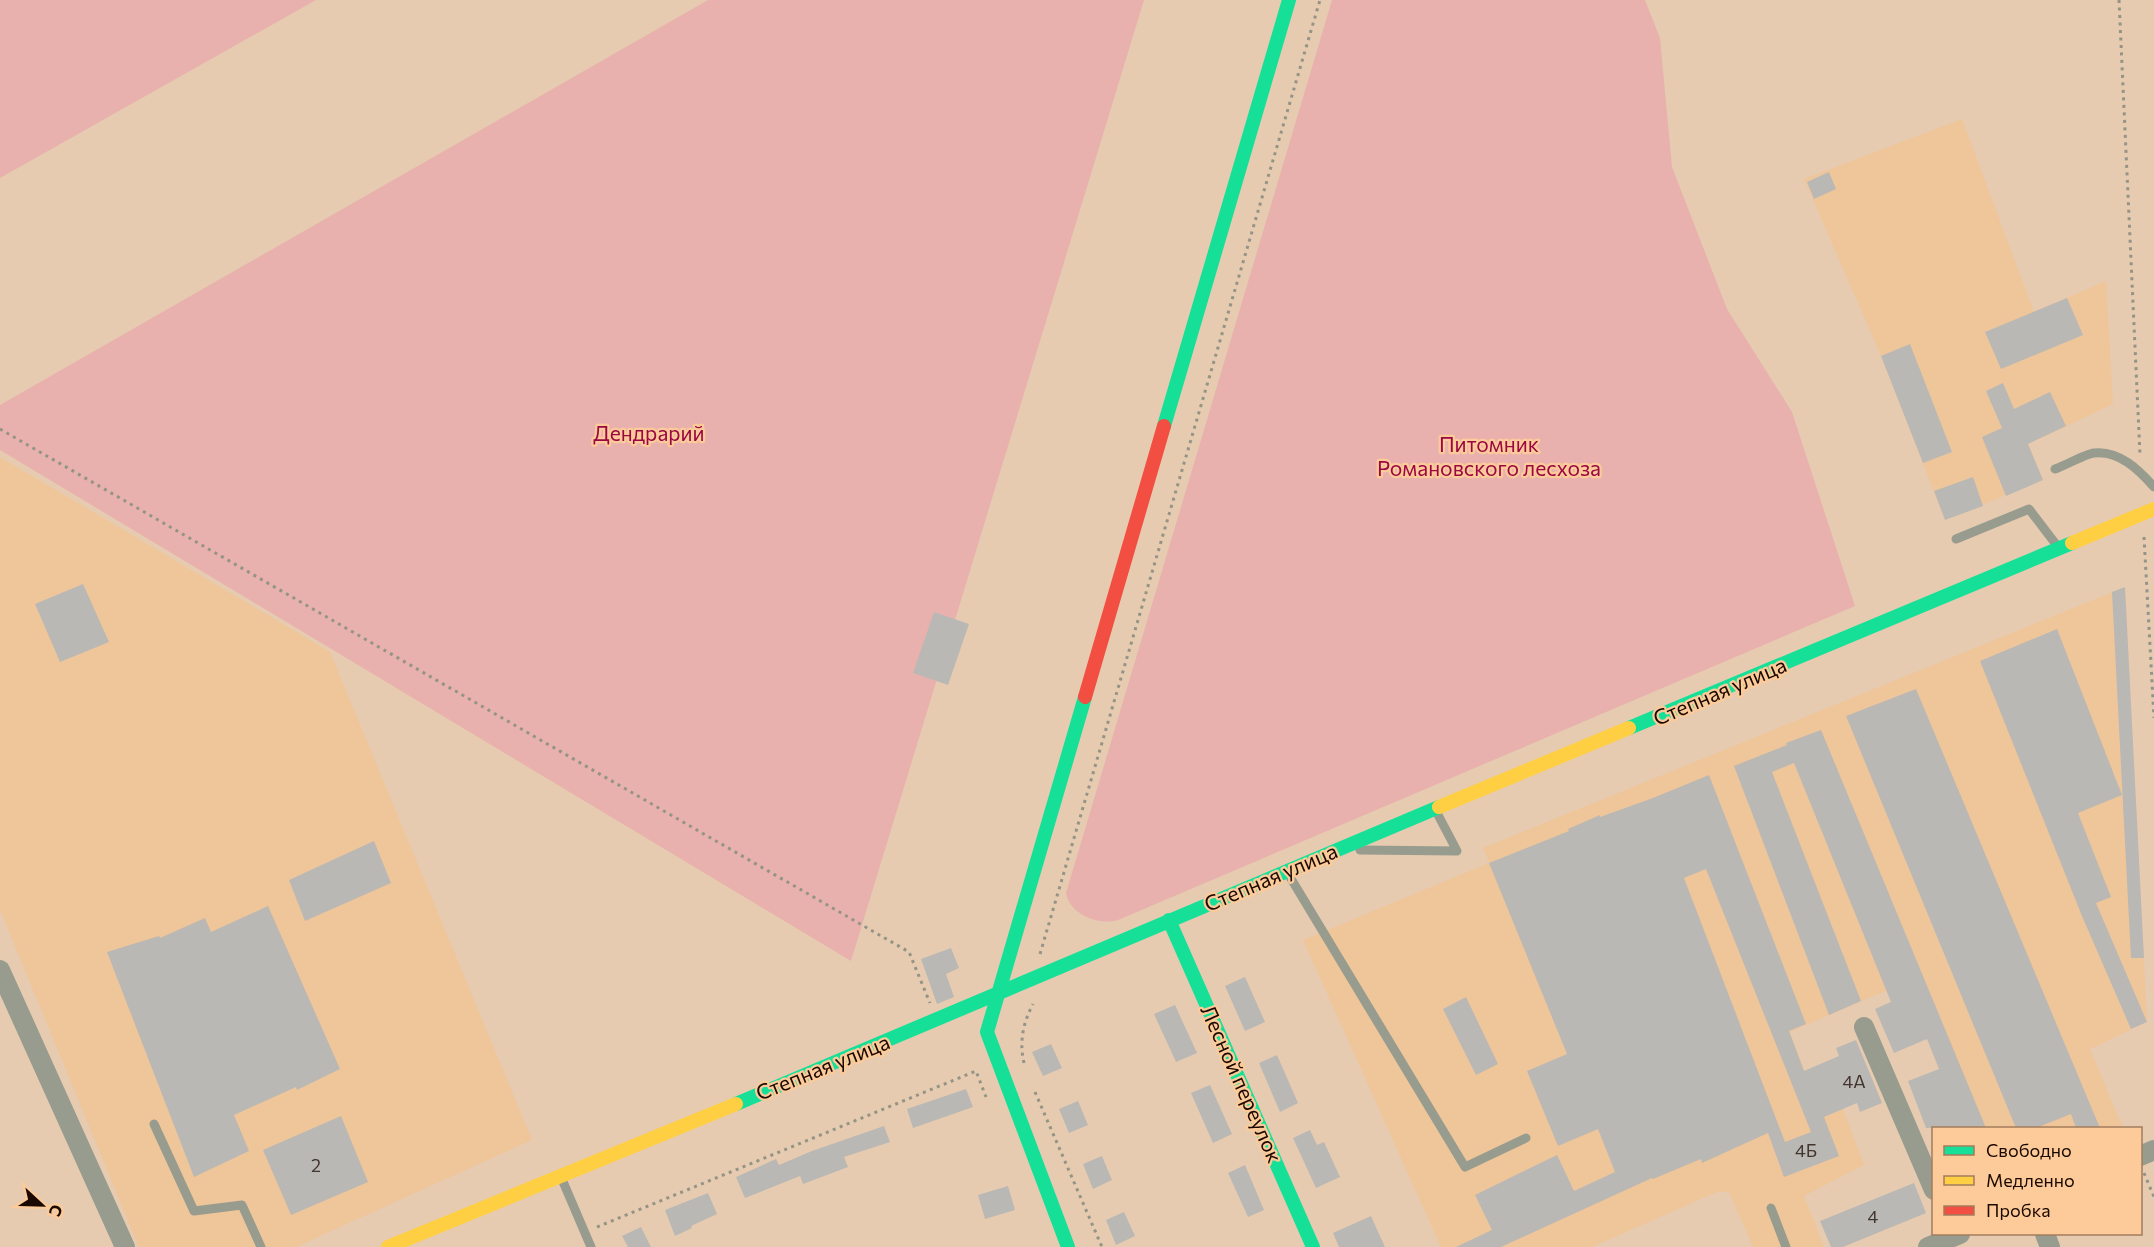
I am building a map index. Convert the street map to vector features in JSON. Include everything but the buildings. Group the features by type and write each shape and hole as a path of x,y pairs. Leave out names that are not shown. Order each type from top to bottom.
{"main road":[{"path":"1068,1247 987,1032 1289,0"},
{"name":"Степная улица","path":"388,1247 938,1021 1169,920 2149,512"},
{"name":"Лесной переулок","path":"1169,920 1313,1247"}],"street":[{"path":"2,982 125,1247"},
{"path":"1864,1027 1932,1185"},
{"path":"1928,1247 1953,1235"}],"lane":[{"path":"2055,470 2093,453 2110,454 2141,472 2154,487"},
{"path":"1956,539 2029,508 2060,549"},
{"path":"1336,850 1457,851 1436,810"},
{"path":"1287,871 1465,1167 1526,1138"},
{"path":"154,1124 194,1210 242,1206 261,1247"},
{"path":"560,1175 591,1247"},
{"path":"1770,1208 1786,1247"}],"path":[{"path":"1026,1071 1021,1051 1024,1021 1040,992 1041,949 1044,937 1320,0"},
{"path":"2119,0 2141,472"},
{"path":"0,429 909,952 938,1021"},
{"path":"2149,512 2154,718"},
{"path":"584,1232 976,1071"},
{"path":"1035,1092 1102,1247"},
{"path":"2142,1169 2154,1197"}],"shaded area":[{"path":"1962,119 2034,312 2106,281 2113,404 2039,439 2027,441 2043,480 1945,520 1881,356 1804,179"},
{"path":"0,457 330,652 532,1140 296,1247 139,1247 0,910"},
{"path":"2125,587 2147,1022 2090,1049 2123,1127 1963,1127 1904,983 1790,1032 1819,1109 1840,1101 1864,1165 1804,1196 1824,1247 1753,1247 1729,1192 1717,1192 1592,1247 1441,1247 1303,940 1489,863 1483,848"}],"green space":[{"path":"0,0 316,0 0,178"},
{"name":"Дендрарий","path":"708,0 1144,0 851,961 0,450 0,405"},
{"name":"Питомник Романовского лесхоза","path":"1332,0 1645,0 1660,38 1672,167 1727,309 1792,412 1855,606 1118,920 1094,920 1073,907 1066,893"}],"traffic: fast":[{"path":"1164,426 1289,0"},
{"path":"1629,728 2072,543"},
{"path":"1068,1247 987,1032 1085,697"},
{"path":"736,1104 1439,807"},
{"path":"1169,920 1313,1247"}],"traffic: slow":[{"path":"2072,543 2154,509"},
{"path":"1439,807 1629,728"},
{"path":"388,1247 736,1104"}],"traffic: jam":[{"path":"1085,697 1164,426"}]}
